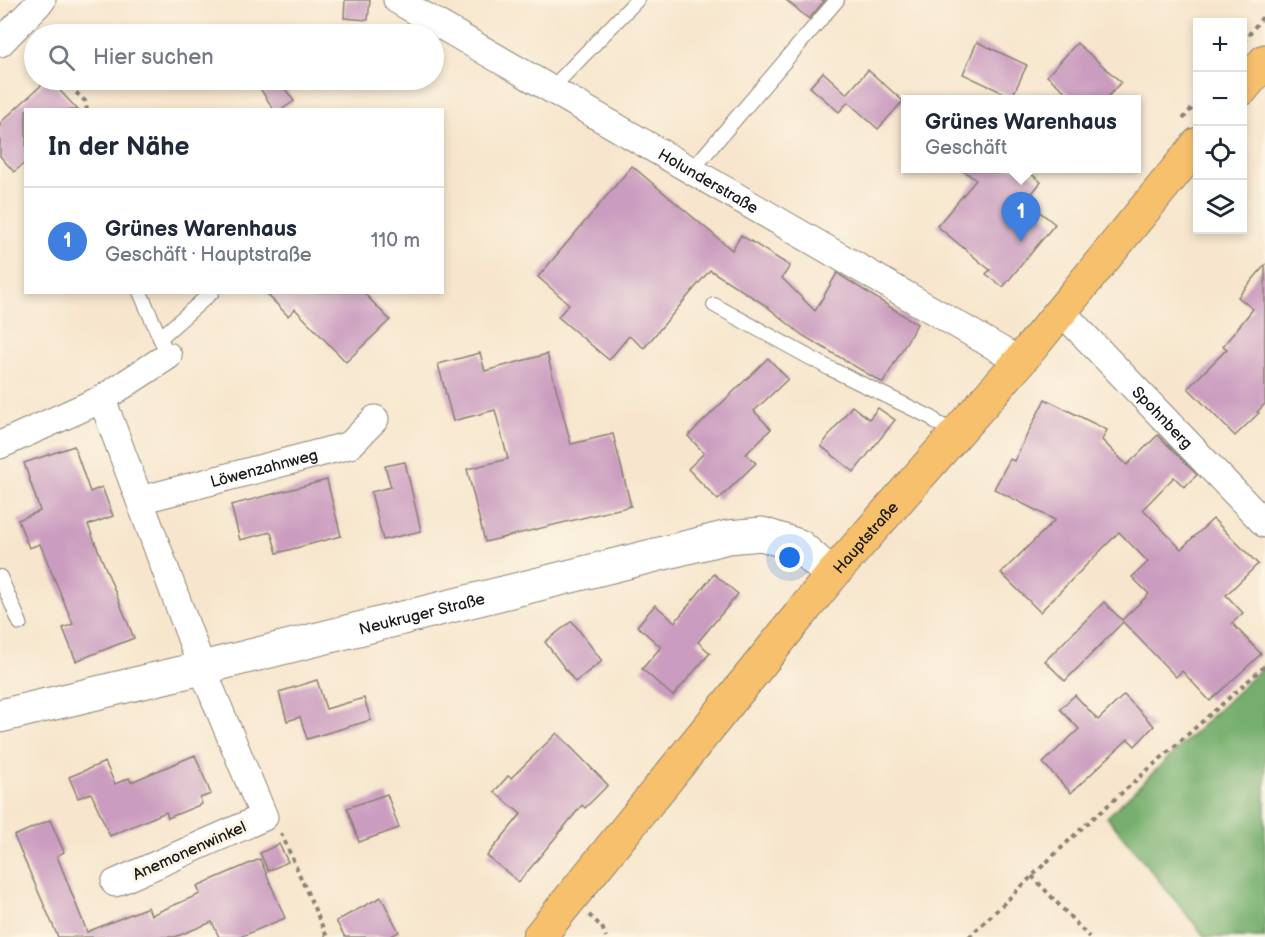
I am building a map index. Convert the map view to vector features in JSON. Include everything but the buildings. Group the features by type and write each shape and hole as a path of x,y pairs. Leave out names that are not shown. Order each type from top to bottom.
{"main road":[{"path":"1247,83 1265,61"},
{"name":"Hauptstraße","path":"540,937 832,575 1020,361 1193,149"}],"street":[{"path":"0,44 42,0"},
{"name":"Holunderstraße","path":"397,0 438,24"},
{"name":"Holunderstraße","path":"444,27 1020,361"},
{"name":"Spohnberg","path":"1061,311 1265,524"},
{"path":"0,445 102,399 164,347"},
{"path":"102,399 202,668"},
{"name":"Löwenzahnweg","path":"140,500 350,445 375,419"},
{"name":"Neukruger Straße","path":"0,716 728,537 762,534 799,546 832,575"},
{"name":"Anemonenwinkel","path":"115,883 264,817 202,668"}],"lane":[{"path":"551,90 637,0"},
{"path":"691,171 837,0"},
{"path":"141,294 164,347 210,294"},
{"path":"714,305 829,368 932,418 957,433"},
{"path":"0,577 20,622"}],"path":[{"path":"1247,36 1265,14"},
{"path":"73,90 85,101 87,108"},
{"path":"969,937 1080,830 1265,666"},
{"name":"Anemonenwinkel","path":"264,817 278,826 327,937"},
{"path":"1032,876 1089,937"}],"green space":[{"path":"1265,665 1265,937 1205,937 1107,817"}],"place":[{"name":"Grünes Warenhaus","path":"1021,242"}]}
